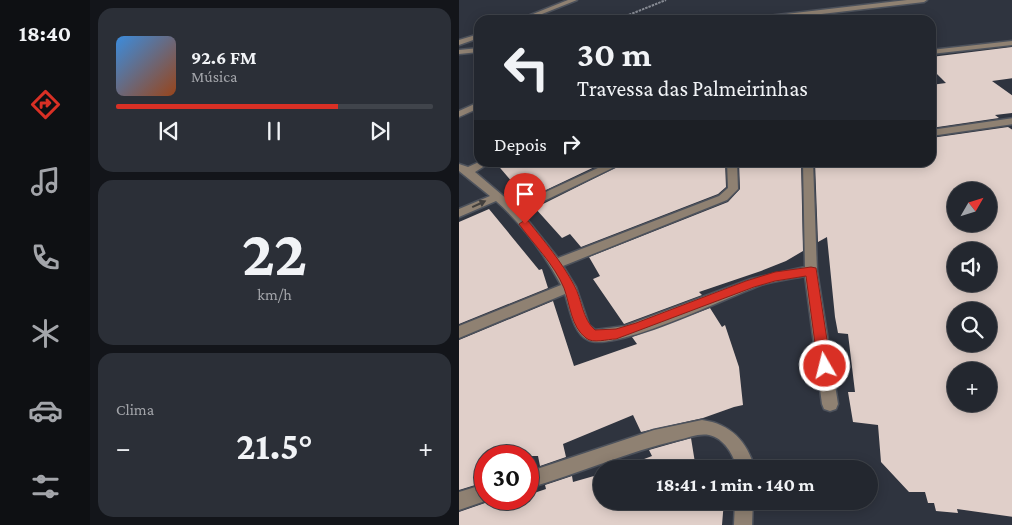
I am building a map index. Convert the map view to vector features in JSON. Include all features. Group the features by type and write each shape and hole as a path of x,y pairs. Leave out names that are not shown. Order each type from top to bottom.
{"street":[{"path":"534,15 574,0"},
{"path":"794,15 922,0"},
{"path":"459,43 474,38"},
{"path":"936,51 1012,43"},
{"path":"459,52 474,50"},
{"path":"459,114 474,107"},
{"path":"936,132 1012,121"},
{"path":"514,211 609,167"},
{"path":"556,264 723,198 733,189 732,167"},
{"path":"808,167 811,271 830,404"},
{"path":"463,169 514,211 556,264 569,287 583,328 589,334 598,336 616,334 751,284 775,277 811,271"},
{"path":"459,214 498,196"},
{"path":"459,332 569,287"},
{"path":"539,476 654,438 702,427 709,427 729,438 744,460"},
{"path":"459,501 474,496"},
{"path":"743,525 744,510"}],"path":[{"path":"628,15 666,0"}],"building":[{"path":"1013,47 1013,78 992,81 1013,96 1013,113 995,115 999,118 936,127 936,84 946,83 936,73 936,56"},
{"path":"1008,127 1013,130 1013,517 957,509 958,513 936,511 934,503 928,503 925,492 909,492 881,462 878,425 853,422 848,392 855,392 848,334 838,333 827,237 818,242 815,167 936,167 936,137"},
{"path":"499,167 594,167 527,199 522,194 544,184 513,183"},
{"path":"617,167 725,167 726,187 718,194 581,247 570,234 562,238 535,208"},
{"path":"739,167 801,167 803,251 786,261 699,292 702,295 624,324 593,279 600,276 589,257 728,202 740,189"},
{"path":"489,209 539,270 542,269 548,288 459,324 459,222"},
{"path":"553,301 574,366 637,344 632,337 710,308 722,327 725,325 739,367 743,405 703,418 641,432 633,415 563,444 566,457 540,466 539,445 474,445 474,485 459,490 459,340"},
{"path":"691,438 695,460 642,460 652,456 649,450"},
{"path":"572,476 573,482 593,476 593,510 723,510 722,525 459,525 459,512 474,507 474,510 539,510 539,491 546,489 545,485"}],"route":[{"path":"525,224 556,264 569,287 583,328 592,336 616,334 751,284 775,277 811,271 825,366"}]}
